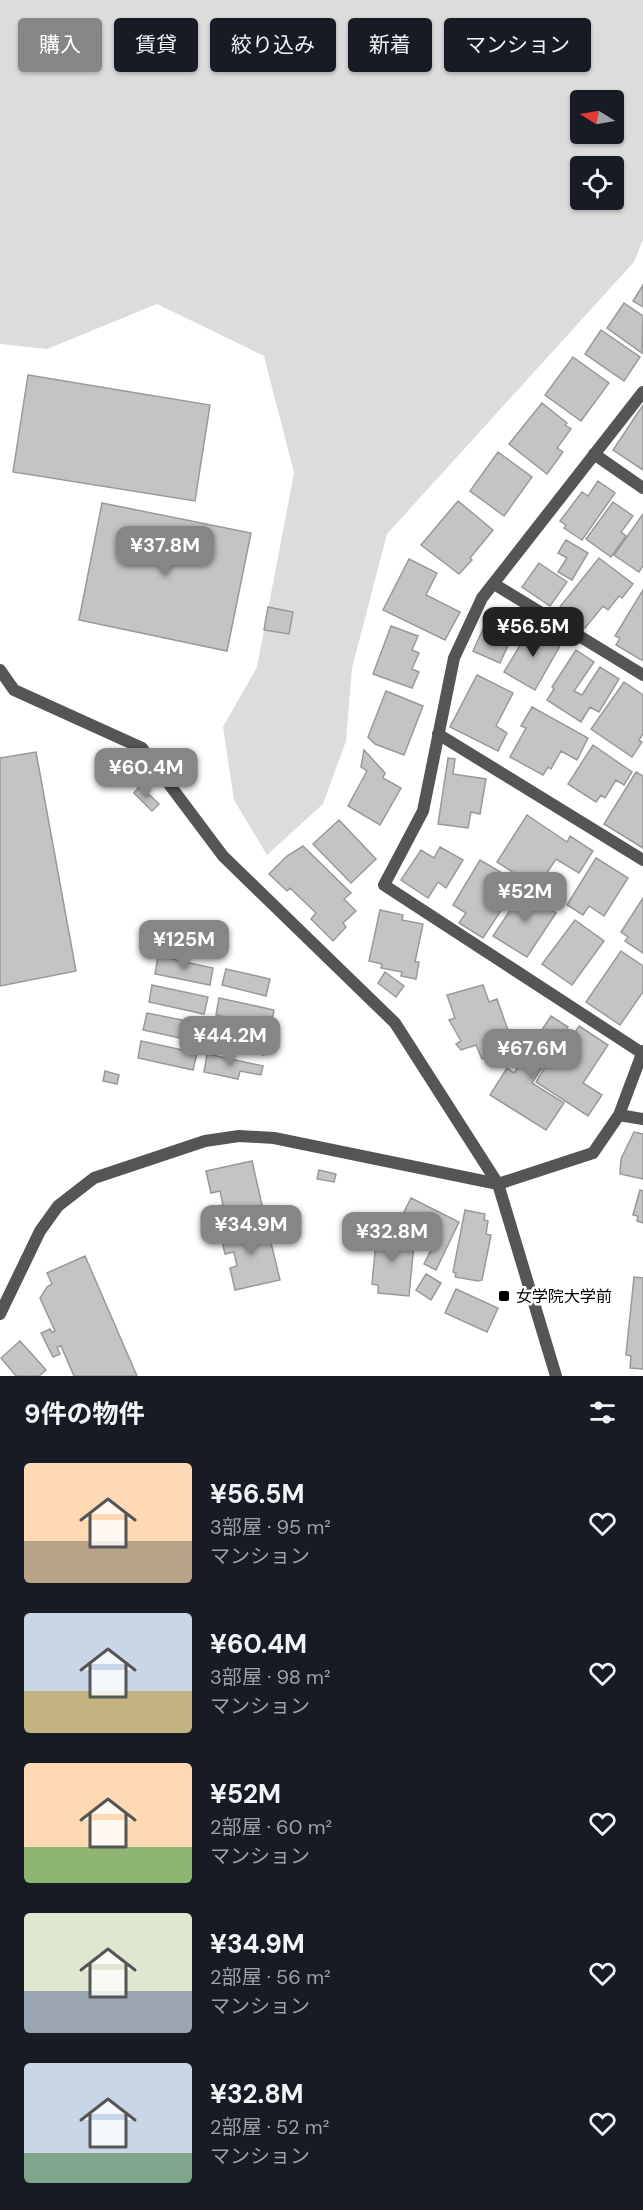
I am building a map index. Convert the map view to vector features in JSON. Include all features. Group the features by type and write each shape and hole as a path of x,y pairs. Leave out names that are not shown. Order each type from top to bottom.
{"street":[{"path":"0,1314 40,1231 58,1206 94,1178 205,1141 238,1136 274,1138 498,1184 593,1153 619,1115 643,1052 384,885 423,811 454,658 483,598 643,392"},
{"path":"594,454 643,488"},
{"path":"494,584 643,675"},
{"path":"0,670 14,690 142,748 223,856 395,1023 498,1184 556,1376"},
{"path":"438,734 643,860"},
{"path":"619,1115 643,1119"}],"shaded area":[{"path":"0,0 643,0 643,240 634,262 387,534 352,668 346,741 323,804 267,855 234,800 223,727 257,667 294,473 264,356 157,304 47,349 0,344"}],"building":[{"path":"643,285 643,307 633,301"},
{"path":"624,303 643,316 642,353 607,328"},
{"path":"601,330 640,357 624,381 585,354"},
{"path":"573,357 609,383 581,421 545,395"},
{"path":"28,375 210,405 195,501 13,472"},
{"path":"542,403 571,429 557,448 563,452 547,474 509,444"},
{"path":"643,405 643,470 613,450"},
{"path":"498,452 532,477 504,516 470,491"},
{"path":"598,481 615,493 582,540 564,528 566,525 560,521 582,492 588,496"},
{"path":"458,501 493,530 459,574 421,545"},
{"path":"613,502 633,516 621,532 626,536 611,557 586,539"},
{"path":"102,503 251,533 227,651 79,620"},
{"path":"643,514 643,566 639,572 614,555"},
{"path":"566,540 588,553 572,580 558,572 567,558 558,553"},
{"path":"599,558 633,584 608,610 603,606 585,628 559,608"},
{"path":"409,559 437,573 426,595 460,612 445,640 383,610"},
{"path":"539,563 567,582 550,606 522,587"},
{"path":"643,590 643,661 616,645 620,638 615,636"},
{"path":"268,607 293,612 289,634 264,630"},
{"path":"489,616 516,628 500,663 473,651"},
{"path":"391,626 418,636 412,650 419,653 412,669 419,672 412,688 373,674"},
{"path":"531,627 561,644 535,690 504,672"},
{"path":"576,650 594,662 574,691 582,695 600,667 619,679 599,712 590,707 581,722 547,700 554,689 552,687"},
{"path":"477,675 513,693 496,726 507,733 498,751 450,727"},
{"path":"624,682 643,695 643,734 639,740 642,742 632,757 591,729"},
{"path":"386,691 423,706 404,755 375,744 368,737"},
{"path":"532,707 588,738 577,760 561,751 551,769 548,767 543,775 510,757 526,728 521,726"},
{"path":"593,745 632,772 624,785 616,780 605,798 601,795 596,802 568,784"},
{"path":"364,750 385,773 383,778 401,788 380,825 348,806 367,771 361,767"},
{"path":"36,752 76,971 0,986 0,758"},
{"path":"448,758 455,759 453,774 486,779 480,814 471,812 468,828 438,824"},
{"path":"636,772 643,776 643,848 604,824"},
{"path":"140,786 159,804 152,811 134,793"},
{"path":"527,815 567,842 570,836 593,851 579,873 556,859 537,888 497,862"},
{"path":"339,820 376,859 351,883 313,844"},
{"path":"303,846 351,893 344,899 356,911 343,923 346,927 333,941 311,919 316,913 290,888 287,891 269,874 287,856"},
{"path":"440,847 463,860 446,888 438,882 428,898 401,880 421,850 434,858"},
{"path":"596,858 628,878 604,916 589,906 583,915 567,905"},
{"path":"480,860 519,883 483,938 459,923 466,913 453,905"},
{"path":"525,888 551,905 549,908 556,913 527,957 493,936"},
{"path":"643,898 643,953 625,941 628,937 621,932"},
{"path":"380,910 403,915 402,920 423,924 415,962 419,962 416,979 401,976 402,972 381,968 382,964 369,961"},
{"path":"575,920 604,941 572,985 542,964"},
{"path":"163,927 218,939 215,956 160,945"},
{"path":"621,951 643,966 643,992 620,1025 586,1002"},
{"path":"158,956 213,968 210,985 155,974"},
{"path":"226,969 270,979 266,996 222,985"},
{"path":"385,972 404,986 396,997 378,983"},
{"path":"152,985 208,997 204,1014 149,1002"},
{"path":"483,985 489,1002 497,999 510,1036 491,1043 495,1054 482,1059 476,1045 461,1050 456,1044 461,1041 449,1020 455,1018 447,995"},
{"path":"219,998 274,1010 271,1027 216,1015"},
{"path":"147,1013 202,1024 199,1042 143,1030"},
{"path":"551,1016 568,1027 532,1083 564,1103 546,1130 490,1095 507,1068 514,1073"},
{"path":"212,1026 268,1038 264,1055 209,1043"},
{"path":"579,1026 608,1045 583,1083 602,1095 588,1116 536,1082 548,1062 554,1066"},
{"path":"141,1041 197,1053 193,1070 138,1058"},
{"path":"207,1054 263,1066 261,1075 240,1071 238,1079 204,1072"},
{"path":"105,1071 119,1075 117,1084 103,1081"},
{"path":"634,1132 643,1134 643,1179 620,1174 621,1159"},
{"path":"252,1161 265,1218 221,1229 215,1207 223,1205 220,1191 211,1193 206,1171"},
{"path":"319,1170 336,1174 334,1182 317,1179"},
{"path":"640,1190 643,1191 643,1223 637,1221 638,1216 633,1215"},
{"path":"411,1198 459,1222 436,1270 424,1264 431,1250 394,1232"},
{"path":"465,1210 485,1214 484,1220 488,1221 486,1234 491,1235 482,1280 478,1281 455,1277 456,1273 453,1272"},
{"path":"378,1220 391,1221 389,1241 414,1244 409,1296 378,1293 378,1285 372,1284"},
{"path":"266,1222 280,1280 235,1290 230,1268 237,1266 234,1252 225,1254 220,1232"},
{"path":"85,1256 137,1376 74,1376 61,1346 57,1347 60,1354 53,1357 41,1333 50,1329 52,1332 55,1331 40,1298 47,1287 52,1284 47,1273"},
{"path":"426,1274 441,1283 431,1300 416,1290"},
{"path":"634,1277 643,1278 643,1369 630,1368 631,1356 626,1355"},
{"path":"456,1289 498,1308 487,1332 445,1313"},
{"path":"20,1341 46,1370 39,1376 16,1376 1,1358"}],"place":[{"name":"女学院大学前","path":"504,1296"}]}
